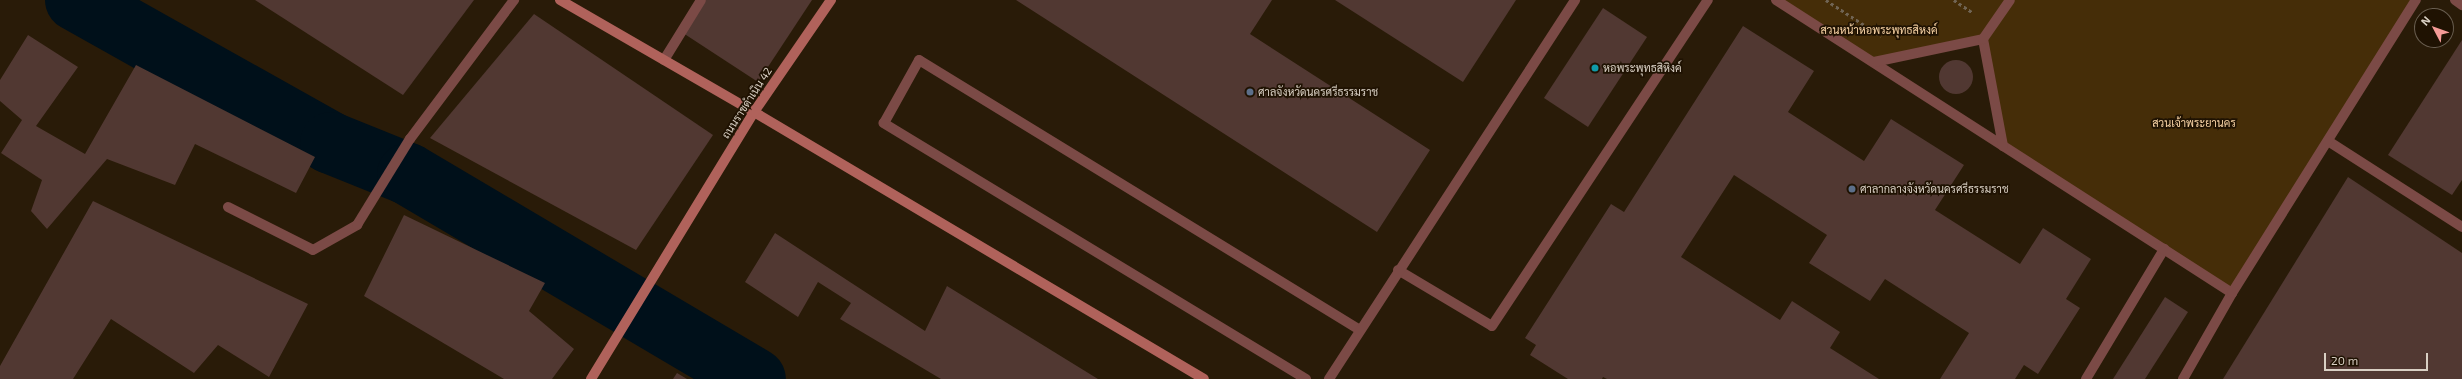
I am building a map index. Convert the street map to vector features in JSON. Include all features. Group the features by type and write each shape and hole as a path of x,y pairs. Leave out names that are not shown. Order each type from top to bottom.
{"street":[{"path":"228,207 313,250 357,225 410,139 514,0"},
{"path":"560,0 754,112 1204,379"},
{"path":"664,60 702,0"},
{"name":"ถนนราขดำเนิน 42","path":"593,376 754,112 831,0"},
{"path":"1329,379 1398,270 1575,0"},
{"path":"1398,270 1492,326 1708,0"},
{"path":"1776,0 2232,293"},
{"path":"1874,62 1982,39 2010,0"},
{"path":"2183,379 2232,293 2416,0"},
{"path":"2455,0 2462,5"},
{"path":"1982,39 2003,146"},
{"path":"1306,379 884,123 919,60 1360,330"},
{"path":"2328,141 2462,227"},
{"path":"2086,379 2164,250"}],"path":[{"path":"1826,0 1909,55"}],"green space":[{"name":"สวนเจ้าพระยานคร","path":"1776,0 2417,0 2232,293 2003,146 1982,39 1874,62"}],"building":[{"path":"255,0 474,0 403,95"},
{"path":"705,0 812,0 758,82 683,33"},
{"name":"ศาลจังหวัดนครศรีธรรมราช","path":"1016,0 1272,0 1250,34 1430,150 1377,232"},
{"path":"1335,0 1516,0 1463,82"},
{"name":"หอพระพุทธสิหิงค์","path":"1603,8 1647,37 1588,127 1544,98"},
{"path":"534,14 713,135 636,250 430,138"},
{"name":"ศาลากลางจังหวัดนครศรีธรรมราช","path":"1743,26 1814,71 1788,112 1864,161 1891,119 1964,165 1935,210 2020,264 2043,228 2091,259 2066,299 2080,308 2038,374 2024,365 2015,379 1940,379 1969,333 1885,279 1870,301 1809,263 1827,235 1734,175 1681,257 1780,320 1792,301 1840,332 1830,348 1879,379 1607,379 1603,377 1602,379 1568,379 1530,355 1536,345 1525,338 1611,204 1624,212"},
{"path":"28,35 78,67 36,126 85,154 136,65 315,157 296,193 195,144 175,185 107,159 47,229 31,211 42,180 1,153 22,120 0,101 0,80"},
{"path":"2462,40 2462,180 2452,195 2388,155"},
{"path":"1956,60 1968,65 1973,77 1968,89 1956,94 1944,89 1939,77 1944,65"},
{"path":"2348,177 2462,253 2462,379 2223,379"},
{"path":"93,201 308,304 269,377 218,345 194,373 111,319 73,379 0,379 0,366"},
{"path":"404,215 545,283 529,311 574,349 552,379 504,379 364,296"},
{"path":"775,233 925,331 947,286 1098,379 941,379 840,319 851,303 818,282 798,317 745,282"},
{"path":"2165,297 2188,312 2145,379 2113,379"},
{"path":"677,373 687,379 673,379"}],"waterway":[{"path":"76,0 331,143 408,174 755,379"}],"place":[{"name":"หอพระพุทธสิหิงค์","path":"1595,68"},
{"name":"ศาลจังหวัดนครศรีธรรมราช","path":"1250,92"},
{"name":"ศาลากลางจังหวัดนครศรีธรรมราช","path":"1852,189"}],"park label":[{"name":"สวนหน้าหอพระพุทธสิหงค์","path":"1879,30"}]}
